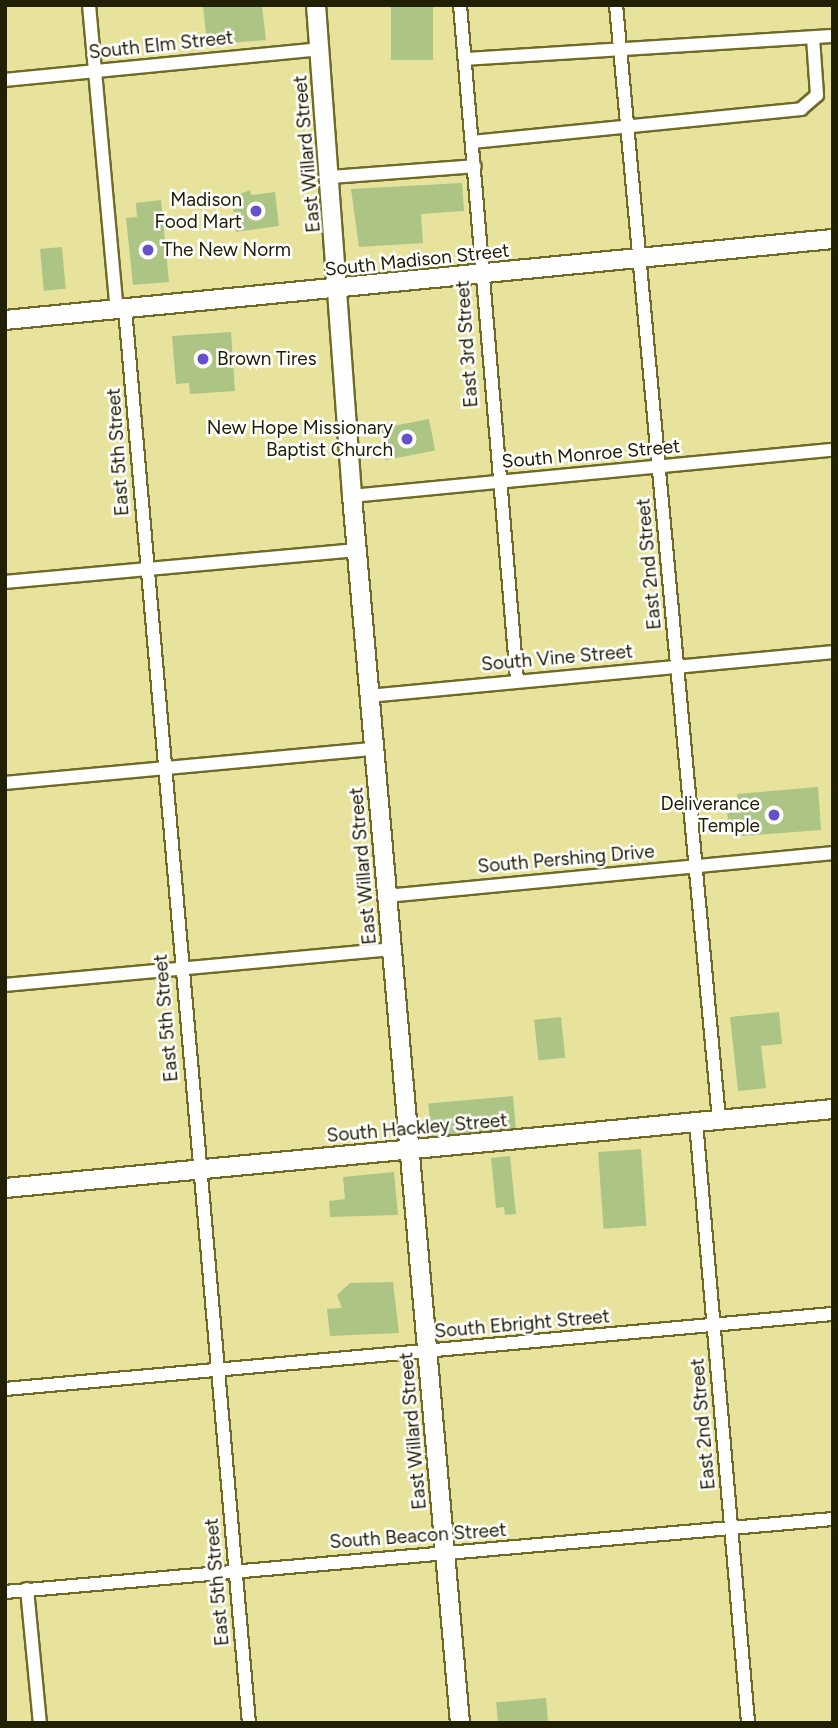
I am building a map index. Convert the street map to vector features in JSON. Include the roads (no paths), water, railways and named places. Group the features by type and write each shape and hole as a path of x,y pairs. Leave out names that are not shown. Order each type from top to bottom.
{"street":[{"name":"East 5th Street","path":"89,5 146,569 249,1723"},
{"name":"East Willard Street","path":"316,5 373,749 460,1723"},
{"name":"East 3rd Street","path":"460,5 475,166 498,482 517,680"},
{"name":"East 2nd Street","path":"616,5 719,1119"},
{"path":"465,59 833,36"},
{"path":"472,142 809,106 817,95 813,38"},
{"name":"South Elm Street","path":"5,80 320,49"},
{"path":"330,177 475,166"},
{"name":"South Madison Street","path":"5,320 833,239"},
{"name":"South Monroe Street","path":"352,496 833,450"},
{"path":"5,582 357,550"},
{"name":"South Vine Street","path":"369,696 833,652"},
{"path":"5,783 373,749"},
{"name":"South Pershing Drive","path":"387,896 833,853"},
{"path":"5,985 391,949"},
{"name":"South Hackley Street","path":"5,1188 833,1109"},
{"name":"East 2nd Street","path":"696,1122 748,1723"},
{"name":"South Ebright Street","path":"5,1389 833,1314"},
{"name":"South Beacon Street","path":"5,1592 833,1519"},
{"path":"27,1590 40,1723"}],"place":[{"name":"Madison Food Mart","path":"256,211"},
{"name":"The New Norm","path":"148,250"},
{"name":"Brown Tires","path":"203,359"},
{"name":"New Hope Missionary Baptist Church","path":"407,439"},
{"name":"Deliverance Temple","path":"774,815"}]}
